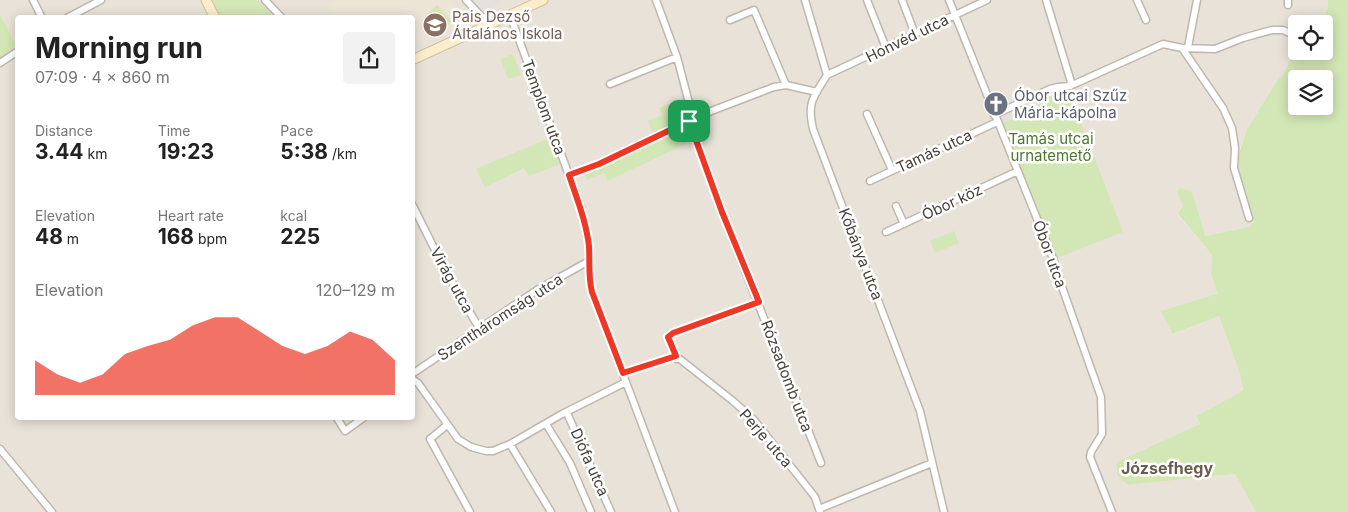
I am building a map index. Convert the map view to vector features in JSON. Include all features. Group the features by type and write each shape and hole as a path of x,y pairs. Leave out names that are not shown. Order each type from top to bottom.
{"street":[{"path":"33,0 40,15"},
{"path":"73,15 101,0"},
{"path":"206,0 214,15"},
{"path":"265,0 279,15"},
{"path":"466,0 483,18 487,26"},
{"path":"415,59 543,0"},
{"name":"Rózsadomb utca","path":"656,0 677,57 691,119 722,212 821,463"},
{"path":"805,0 827,75"},
{"path":"867,0 886,48"},
{"path":"902,0 915,34"},
{"name":"Óbor utca","path":"949,0 1054,260 1101,397 1102,434 1090,456 1112,512"},
{"name":"Honvéd utca","path":"827,75 987,0"},
{"path":"1046,0 1071,82 1070,86"},
{"path":"1137,0 1146,20"},
{"path":"1197,0 1185,48 1223,108 1232,128 1235,148 1234,168 1249,218"},
{"path":"730,20 754,10 786,85"},
{"name":"Templom utca","path":"510,15 569,175 586,228 589,248 589,281 592,292 675,512"},
{"path":"994,115 1050,89 1058,86 1070,86 1157,46 1168,44 1201,50 1215,49 1243,38 1272,30 1283,30 1288,32"},
{"path":"0,63 15,53"},
{"path":"610,84 677,57"},
{"name":"Kőbánya utca","path":"827,75 810,108 813,129 911,384 920,411 944,512"},
{"path":"569,175 599,164 691,119 774,87 786,85 817,92"},
{"path":"867,114 892,170"},
{"name":"Tamás utca","path":"870,181 997,122"},
{"name":"Óbor köz","path":"886,232 1018,171"},
{"path":"896,206 904,224"},
{"name":"Virág utca","path":"415,210 445,270 479,328"},
{"name":"Szentháromság utca","path":"415,372 537,290 589,262"},
{"path":"623,373 676,357 668,337 670,334 759,302"},
{"name":"Perje utca","path":"676,357 734,401 754,420 815,497 820,510"},
{"path":"415,381 447,425 464,444 478,450 493,451 510,444 626,382"},
{"name":"Diófa utca","path":"567,413 611,512"},
{"path":"338,420 345,431 360,420"},
{"path":"546,424 570,463 591,512"},
{"path":"447,425 430,439 470,512"},
{"path":"510,444 551,512"},
{"path":"0,449 52,512"},
{"path":"820,510 932,462"}],"shaded area":[{"path":"0,0 1328,0 1325,15 1288,15 1288,60 1290,60 1283,76 1278,79 1246,131 1240,148 1237,166 1254,221 1248,227 1204,236 1192,192 1178,215 1212,255 1211,273 1217,295 1162,311 1174,334 1219,316 1240,374 1243,388 1239,393 1196,416 1200,424 1121,460 1128,485 1235,474 1256,512 0,512 0,59 15,47 15,420 415,420 415,15 15,15 14,41 0,14"},
{"name":"Pais Dezső Általános Iskola","path":"336,0 449,0 467,18 449,31 415,46 415,15 336,15 328,7"},
{"path":"474,0 500,0 483,18 470,4"},
{"path":"1057,80 1060,88 1036,99 1040,107 1001,124 995,109"}],"green space":[{"path":"211,0 258,0 272,15 219,15"},
{"path":"1328,0 1348,0 1348,512 1256,512 1235,474 1128,485 1118,476 1116,464 1200,424 1196,416 1243,389 1240,374 1219,316 1173,334 1161,311 1217,294 1211,273 1212,255 1178,214 1183,206 1177,192 1180,188 1192,192 1205,236 1248,227 1254,222 1237,166 1246,131 1278,79 1283,75 1290,60 1333,60 1333,15 1325,15"},
{"path":"437,5 452,21 442,31 426,15"},
{"path":"0,14 15,41 15,47 0,59"},
{"path":"513,54 521,75 508,79 500,59"},
{"name":"Tamás utcai urnatemető","path":"1068,90 1123,232 1057,258 1001,124 1039,107 1037,102"},
{"path":"684,98 689,117 653,134 648,121 662,115 659,108"},
{"path":"685,126 691,141 608,181 604,173 587,180 584,173 606,165"},
{"path":"550,138 560,164 529,176 524,168 485,187 476,169"},
{"path":"954,231 959,243 935,253 930,241"}],"place":[{"name":"Pais Dezső Általános Iskola","path":"435,25"},
{"name":"Óbor utcai Szűz Mária-kápolna","path":"996,104"}],"district":[{"name":"Józsefhegy","path":"1167,468"}],"route":[{"path":"689,121 722,212 759,302 670,334 668,337 676,356 623,373 589,281 589,248 586,228 569,175 599,164 689,121"}]}
